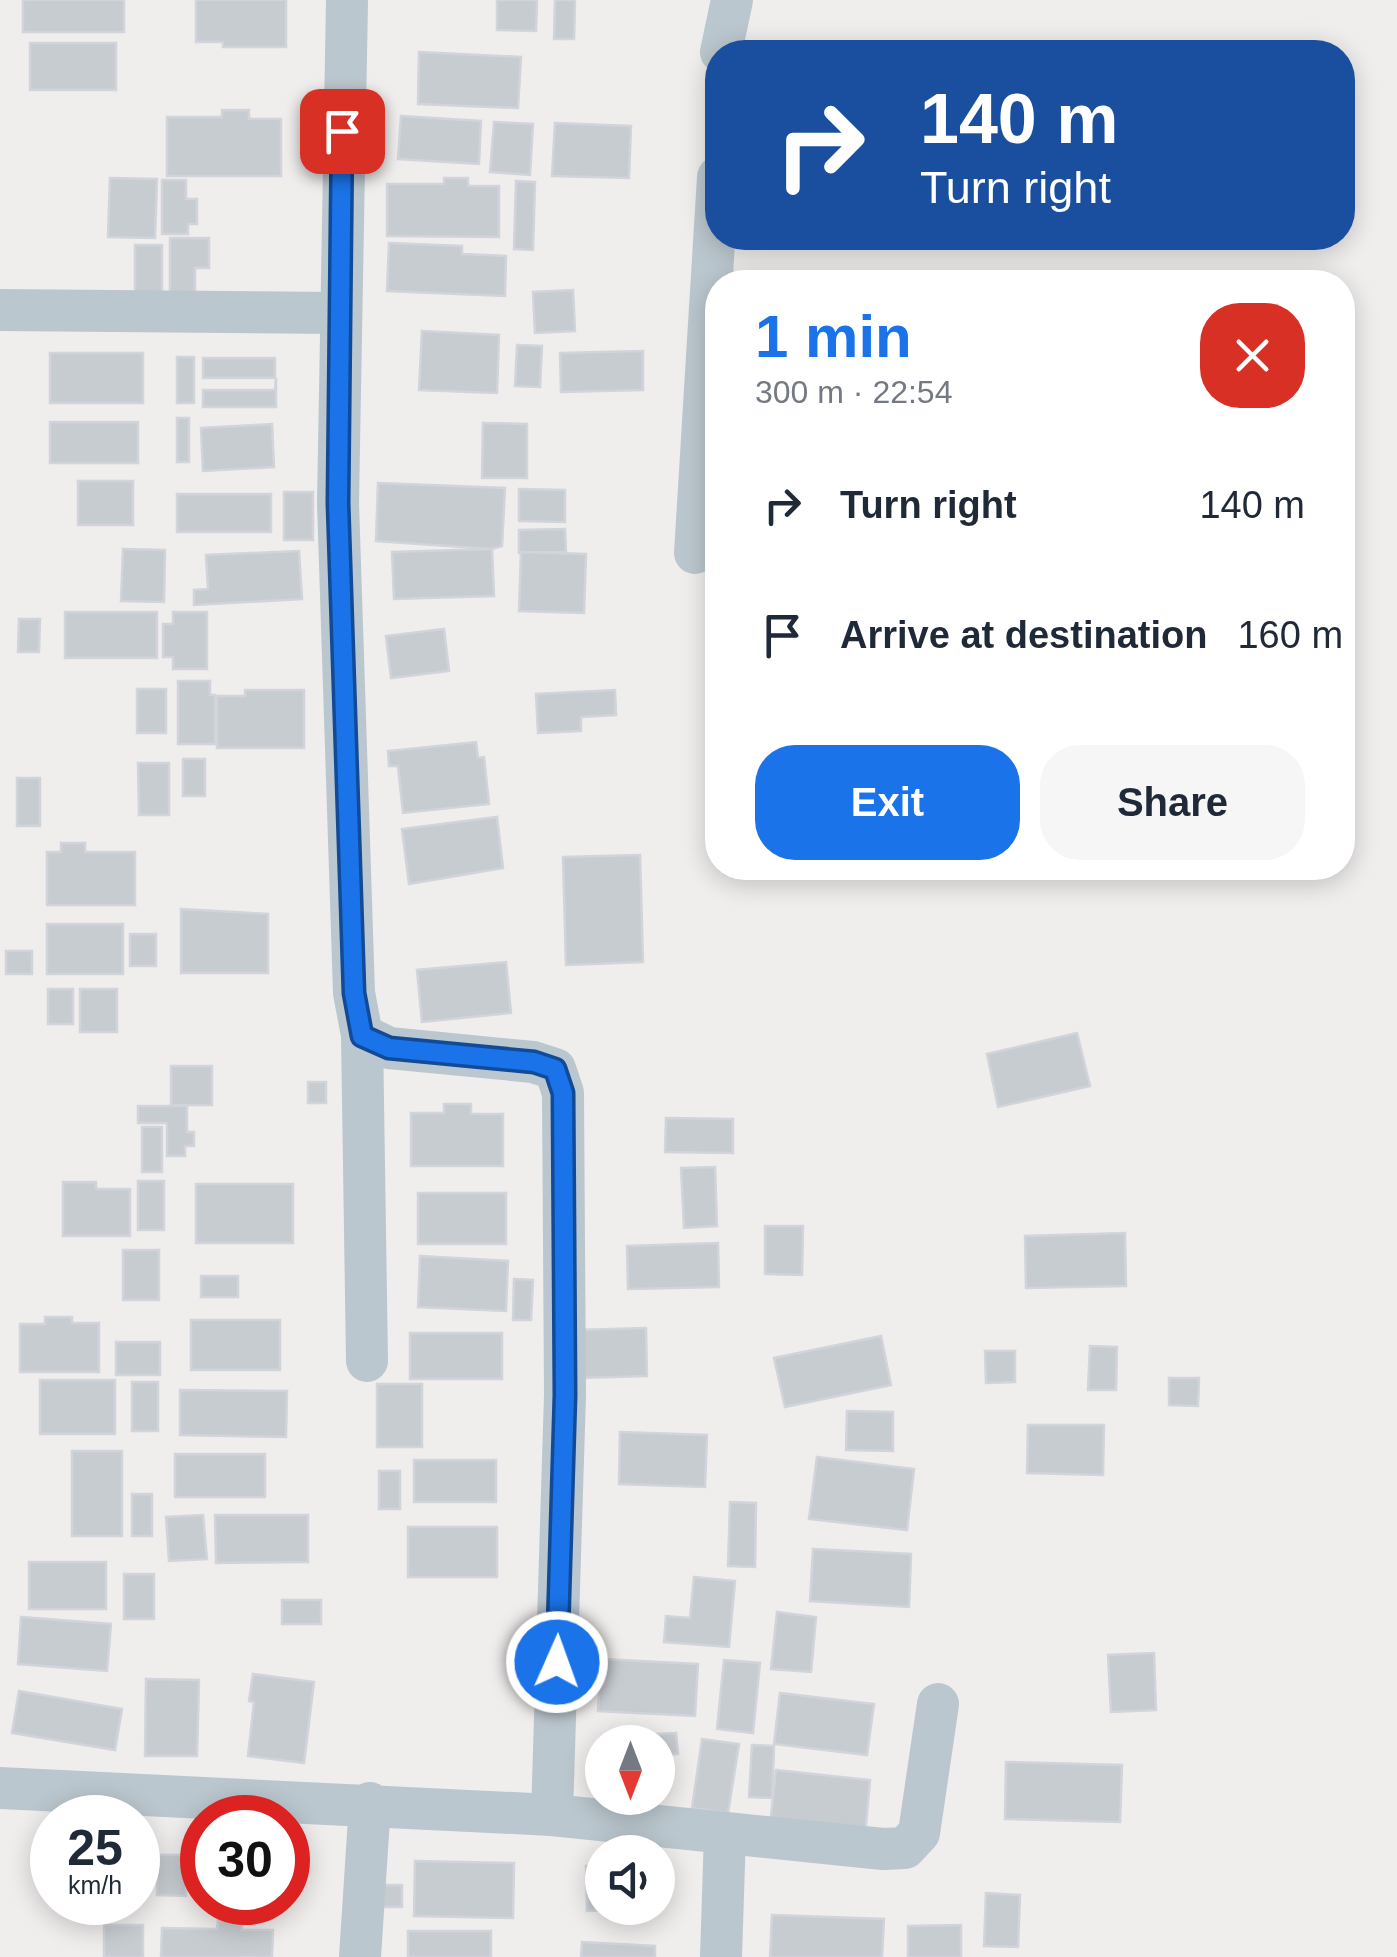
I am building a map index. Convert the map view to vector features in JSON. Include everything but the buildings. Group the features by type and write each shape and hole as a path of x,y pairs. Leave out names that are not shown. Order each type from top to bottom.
{"street":[{"path":"347,0 339,313 343,640 354,993 362,1036 366,1361"},
{"path":"724,40 732,0"},
{"path":"0,310 339,313"},
{"path":"695,553 705,390"},
{"path":"362,1036 389,1048 534,1062 555,1069 563,1093 565,1395 552,1814"},
{"path":"0,1788 552,1814 883,1849 905,1848 919,1833 938,1704"},
{"path":"360,1957 370,1803"},
{"path":"721,1957 725,1833"}],"route":[{"path":"342,131 338,503 354,993 362,1036 389,1048 534,1062 555,1069 563,1093 565,1395 557,1662"}]}
